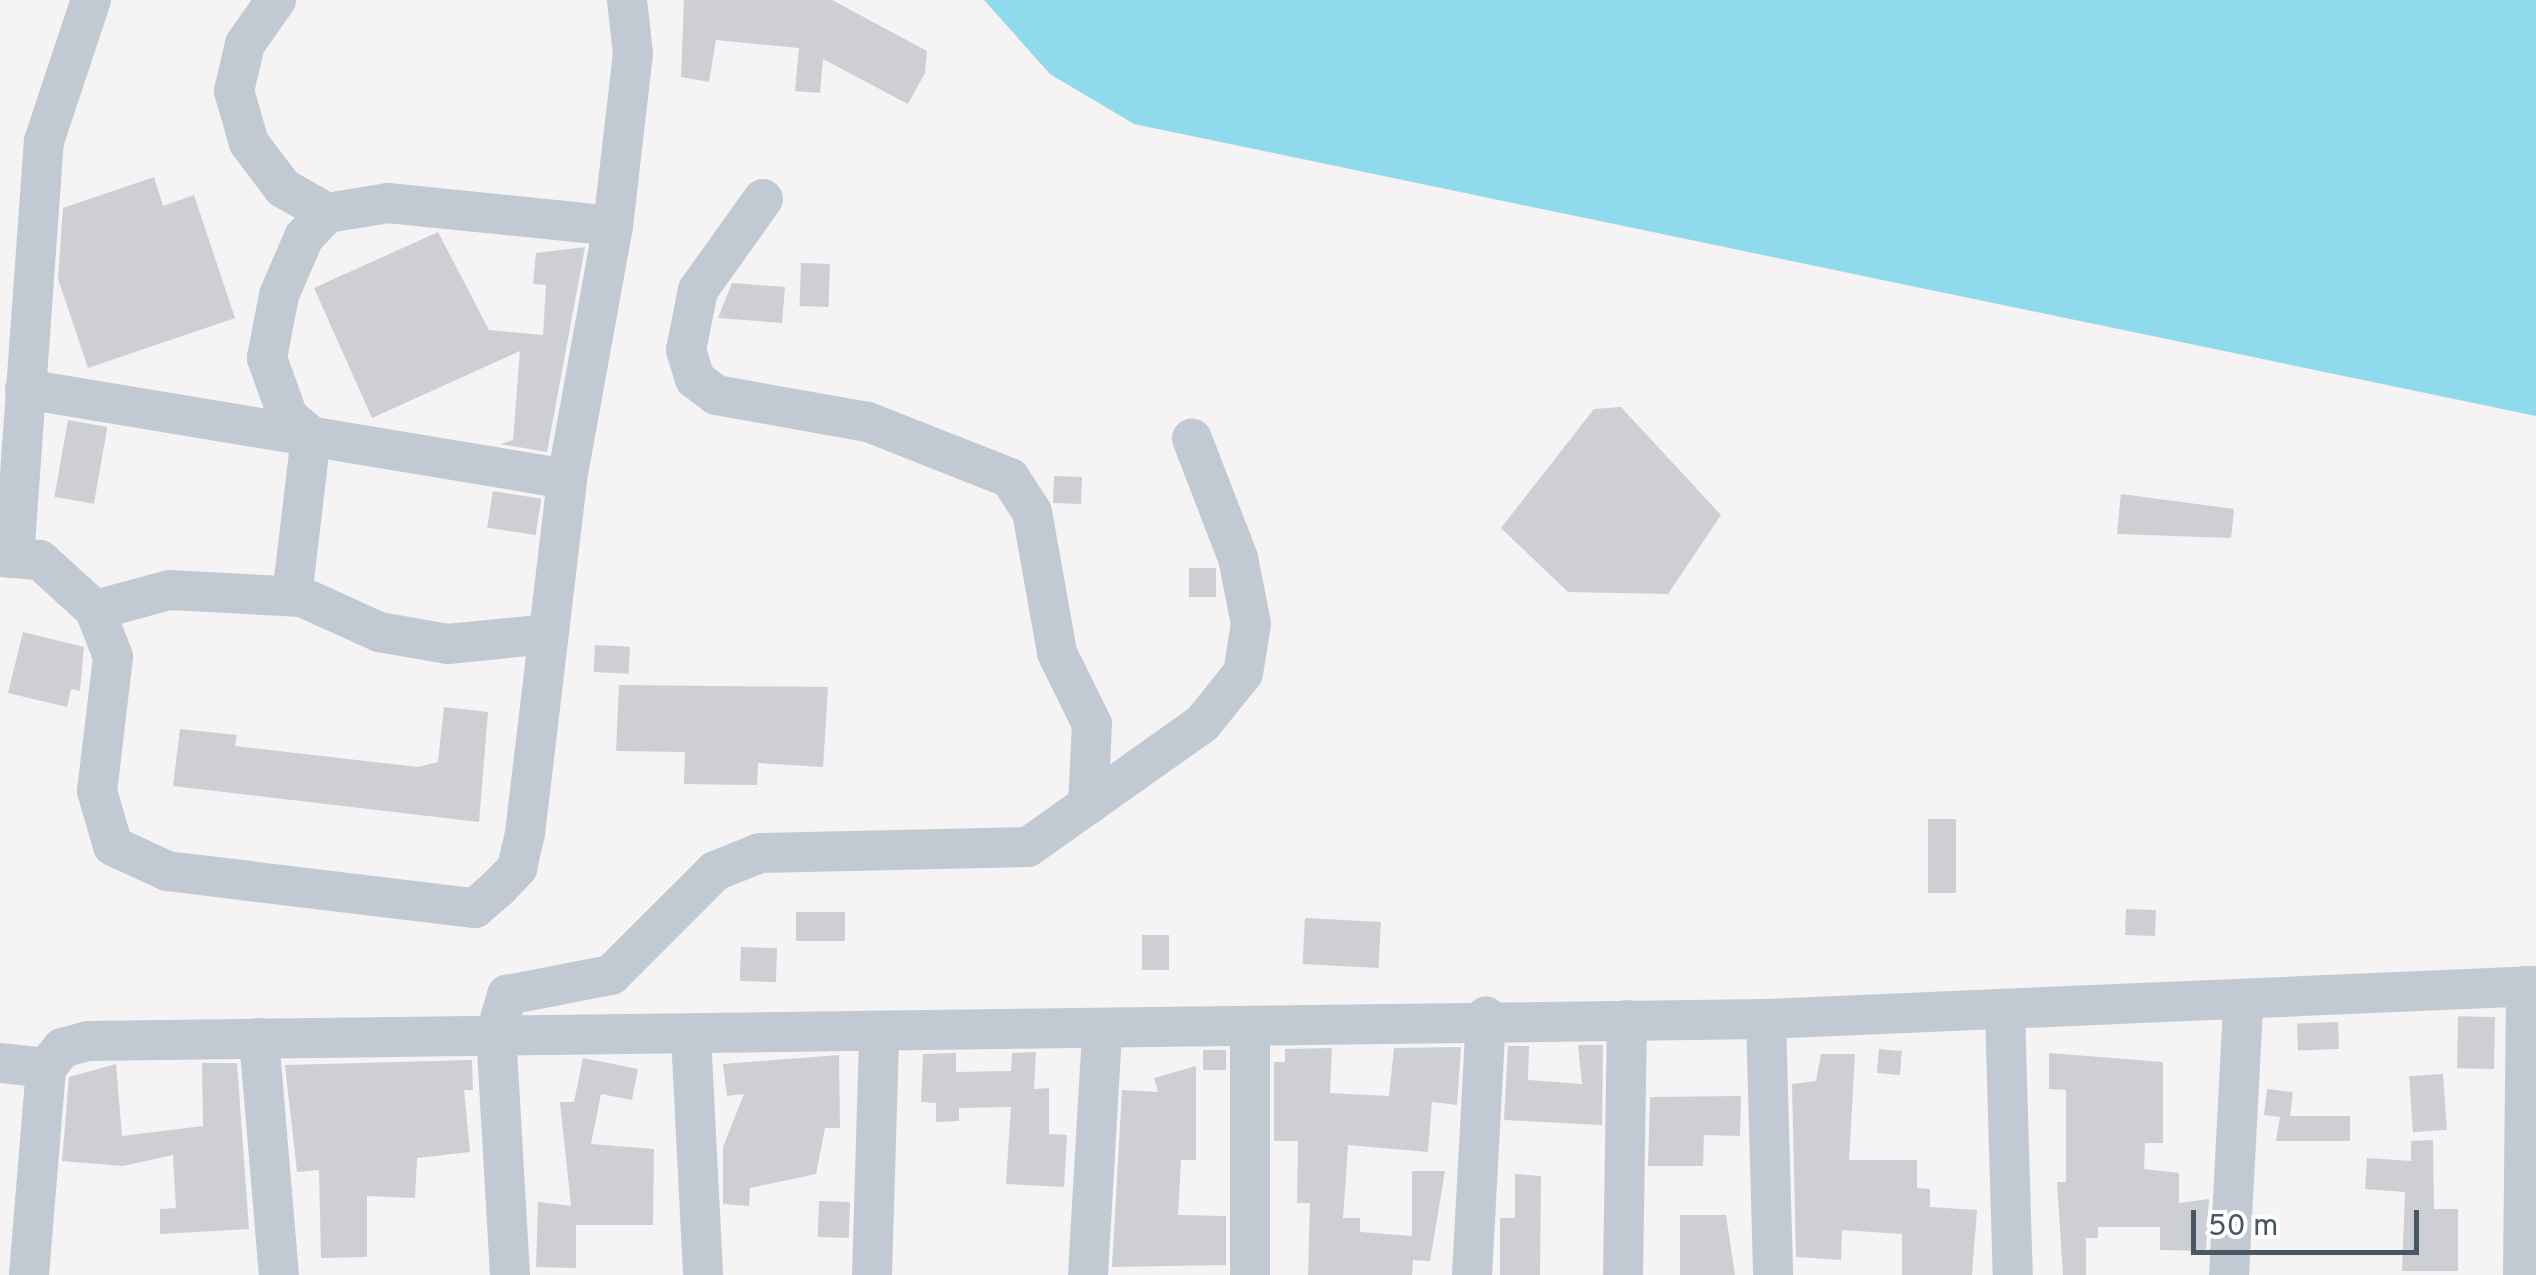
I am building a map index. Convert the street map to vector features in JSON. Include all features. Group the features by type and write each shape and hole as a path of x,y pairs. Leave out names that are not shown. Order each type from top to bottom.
{"street":[{"path":"91,0 44,141 7,558 40,560 95,610 113,657 97,791 113,846 168,870 475,908 517,868 567,478 612,226 632,54 627,0"},
{"path":"276,0 246,44 234,92 249,144 282,188 327,213"},
{"path":"764,199 698,290 686,350 695,379 716,395 868,422 1010,478 1032,512 1057,653 1092,724 1088,805"},
{"path":"311,436 288,418 266,358 279,295 304,237 327,213 388,203 612,226"},
{"path":"25,389 567,478"},
{"path":"292,596 311,436"},
{"path":"510,1275 496,1033 508,996 611,975 716,871 760,853 1028,847 1202,724 1243,673 1251,624 1238,558 1192,439"},
{"path":"95,610 169,590 292,596 344,609 379,632 448,644 549,634"},
{"path":"29,1275 46,1068 62,1048 88,1040 496,1033 690,1036 1102,1032 1486,1016 1766,1019 2243,1005 2531,986 2523,1275"},
{"path":"2229,1275 2243,1005"},
{"path":"2005,1012 2013,1275"},
{"path":"1472,1275 1486,1016"},
{"path":"1766,1019 1773,1275"},
{"path":"1623,1275 1627,1020"},
{"path":"1250,1028 1250,1275"},
{"path":"1088,1275 1102,1032"},
{"path":"872,1275 879,1033"},
{"path":"690,1036 704,1275"},
{"path":"259,1038 279,1275"},
{"path":"0,1063 46,1068"}],"water":[{"path":"984,0 2536,0 2536,416 1134,124 1050,74"}],"building":[{"path":"684,0 832,0 927,51 925,73 908,104 823,59 820,93 795,91 799,48 716,40 709,82 681,77"},
{"path":"154,177 163,206 194,195 235,318 88,368 58,279 63,208"},
{"path":"438,232 489,330 543,335 546,285 533,284 536,253 585,247 547,452 500,444 513,440 520,351 372,418 314,288"},
{"path":"801,263 830,264 828,307 799,306"},
{"path":"732,283 785,287 782,323 718,318"},
{"path":"1621,407 1721,515 1668,594 1568,592 1501,528 1594,409"},
{"path":"68,420 107,427 94,504 54,497"},
{"path":"1054,476 1082,477 1081,504 1053,503"},
{"path":"493,491 541,499 536,535 487,528"},
{"path":"2121,494 2234,509 2231,538 2117,534"},
{"path":"1189,568 1216,568 1216,597 1189,597"},
{"path":"23,632 84,647 80,691 71,689 67,707 8,693"},
{"path":"595,645 630,647 629,674 594,672"},
{"path":"619,685 828,687 823,767 758,763 757,785 684,784 685,752 616,751"},
{"path":"444,707 488,712 479,822 173,786 180,729 237,735 235,746 418,767 438,762"},
{"path":"1928,819 1956,819 1956,893 1928,893"},
{"path":"2126,909 2156,910 2155,936 2125,935"},
{"path":"796,912 845,912 845,941 796,941"},
{"path":"1305,918 1381,922 1378,968 1303,964"},
{"path":"1142,935 1169,935 1169,970 1142,970"},
{"path":"741,947 777,948 776,982 740,981"},
{"path":"2458,1016 2495,1017 2494,1069 2457,1068"},
{"path":"2338,1022 2339,1049 2298,1050 2297,1023"},
{"path":"1578,1045 1603,1045 1602,1125 1504,1120 1508,1046 1529,1046 1528,1080 1582,1084"},
{"path":"1461,1047 1457,1105 1432,1102 1428,1152 1348,1145 1343,1218 1360,1218 1360,1232 1412,1236 1412,1171 1445,1171 1430,1261 1413,1260 1412,1275 1308,1275 1310,1203 1297,1203 1298,1141 1274,1141 1274,1062 1285,1062 1285,1049 1332,1048 1330,1093 1389,1096 1394,1048"},
{"path":"1879,1049 1902,1051 1900,1075 1877,1073"},
{"path":"1203,1050 1226,1050 1226,1070 1203,1070"},
{"path":"1036,1052 1034,1089 1049,1088 1049,1134 1067,1135 1064,1187 1006,1184 1011,1107 959,1108 959,1121 936,1122 936,1103 921,1102 923,1054 956,1053 956,1072 1011,1071 1012,1053"},
{"path":"2049,1053 2163,1062 2163,1143 2145,1143 2144,1169 2179,1173 2179,1203 2209,1199 2206,1251 2160,1250 2160,1227 2098,1227 2098,1238 2086,1238 2086,1275 2063,1275 2057,1182 2066,1182 2066,1090 2049,1089"},
{"path":"1821,1054 1855,1054 1849,1160 1917,1160 1917,1188 1930,1189 1930,1207 1977,1210 1972,1275 1902,1275 1902,1234 1842,1230 1841,1260 1796,1257 1792,1084 1816,1081"},
{"path":"839,1055 840,1128 825,1128 816,1174 750,1188 749,1206 723,1204 723,1147 744,1094 727,1096 723,1064"},
{"path":"583,1058 638,1069 632,1100 601,1094 591,1144 654,1149 653,1225 576,1225 576,1268 536,1267 538,1202 571,1206 560,1102 574,1102"},
{"path":"472,1060 473,1090 464,1090 470,1152 417,1158 415,1198 367,1196 367,1257 321,1258 319,1170 297,1172 285,1065"},
{"path":"202,1063 237,1063 249,1229 160,1234 160,1209 176,1208 173,1155 123,1166 62,1161 69,1077 116,1064 122,1136 203,1126"},
{"path":"1196,1066 1196,1160 1181,1160 1178,1215 1226,1216 1226,1265 1112,1267 1122,1090 1158,1092 1154,1078"},
{"path":"2443,1074 2447,1130 2413,1132 2409,1076"},
{"path":"2267,1089 2293,1092 2290,1116 2350,1116 2350,1141 2276,1141 2280,1117 2264,1115"},
{"path":"1741,1096 1740,1136 1704,1135 1703,1166 1648,1166 1650,1097"},
{"path":"2433,1140 2434,1209 2458,1209 2458,1271 2402,1271 2405,1192 2365,1189 2367,1158 2411,1161 2411,1141"},
{"path":"1515,1174 1541,1176 1540,1275 1500,1275 1500,1218 1515,1218"},
{"path":"819,1201 850,1202 849,1238 818,1237"},
{"path":"1680,1215 1726,1215 1735,1275 1680,1275"}]}
